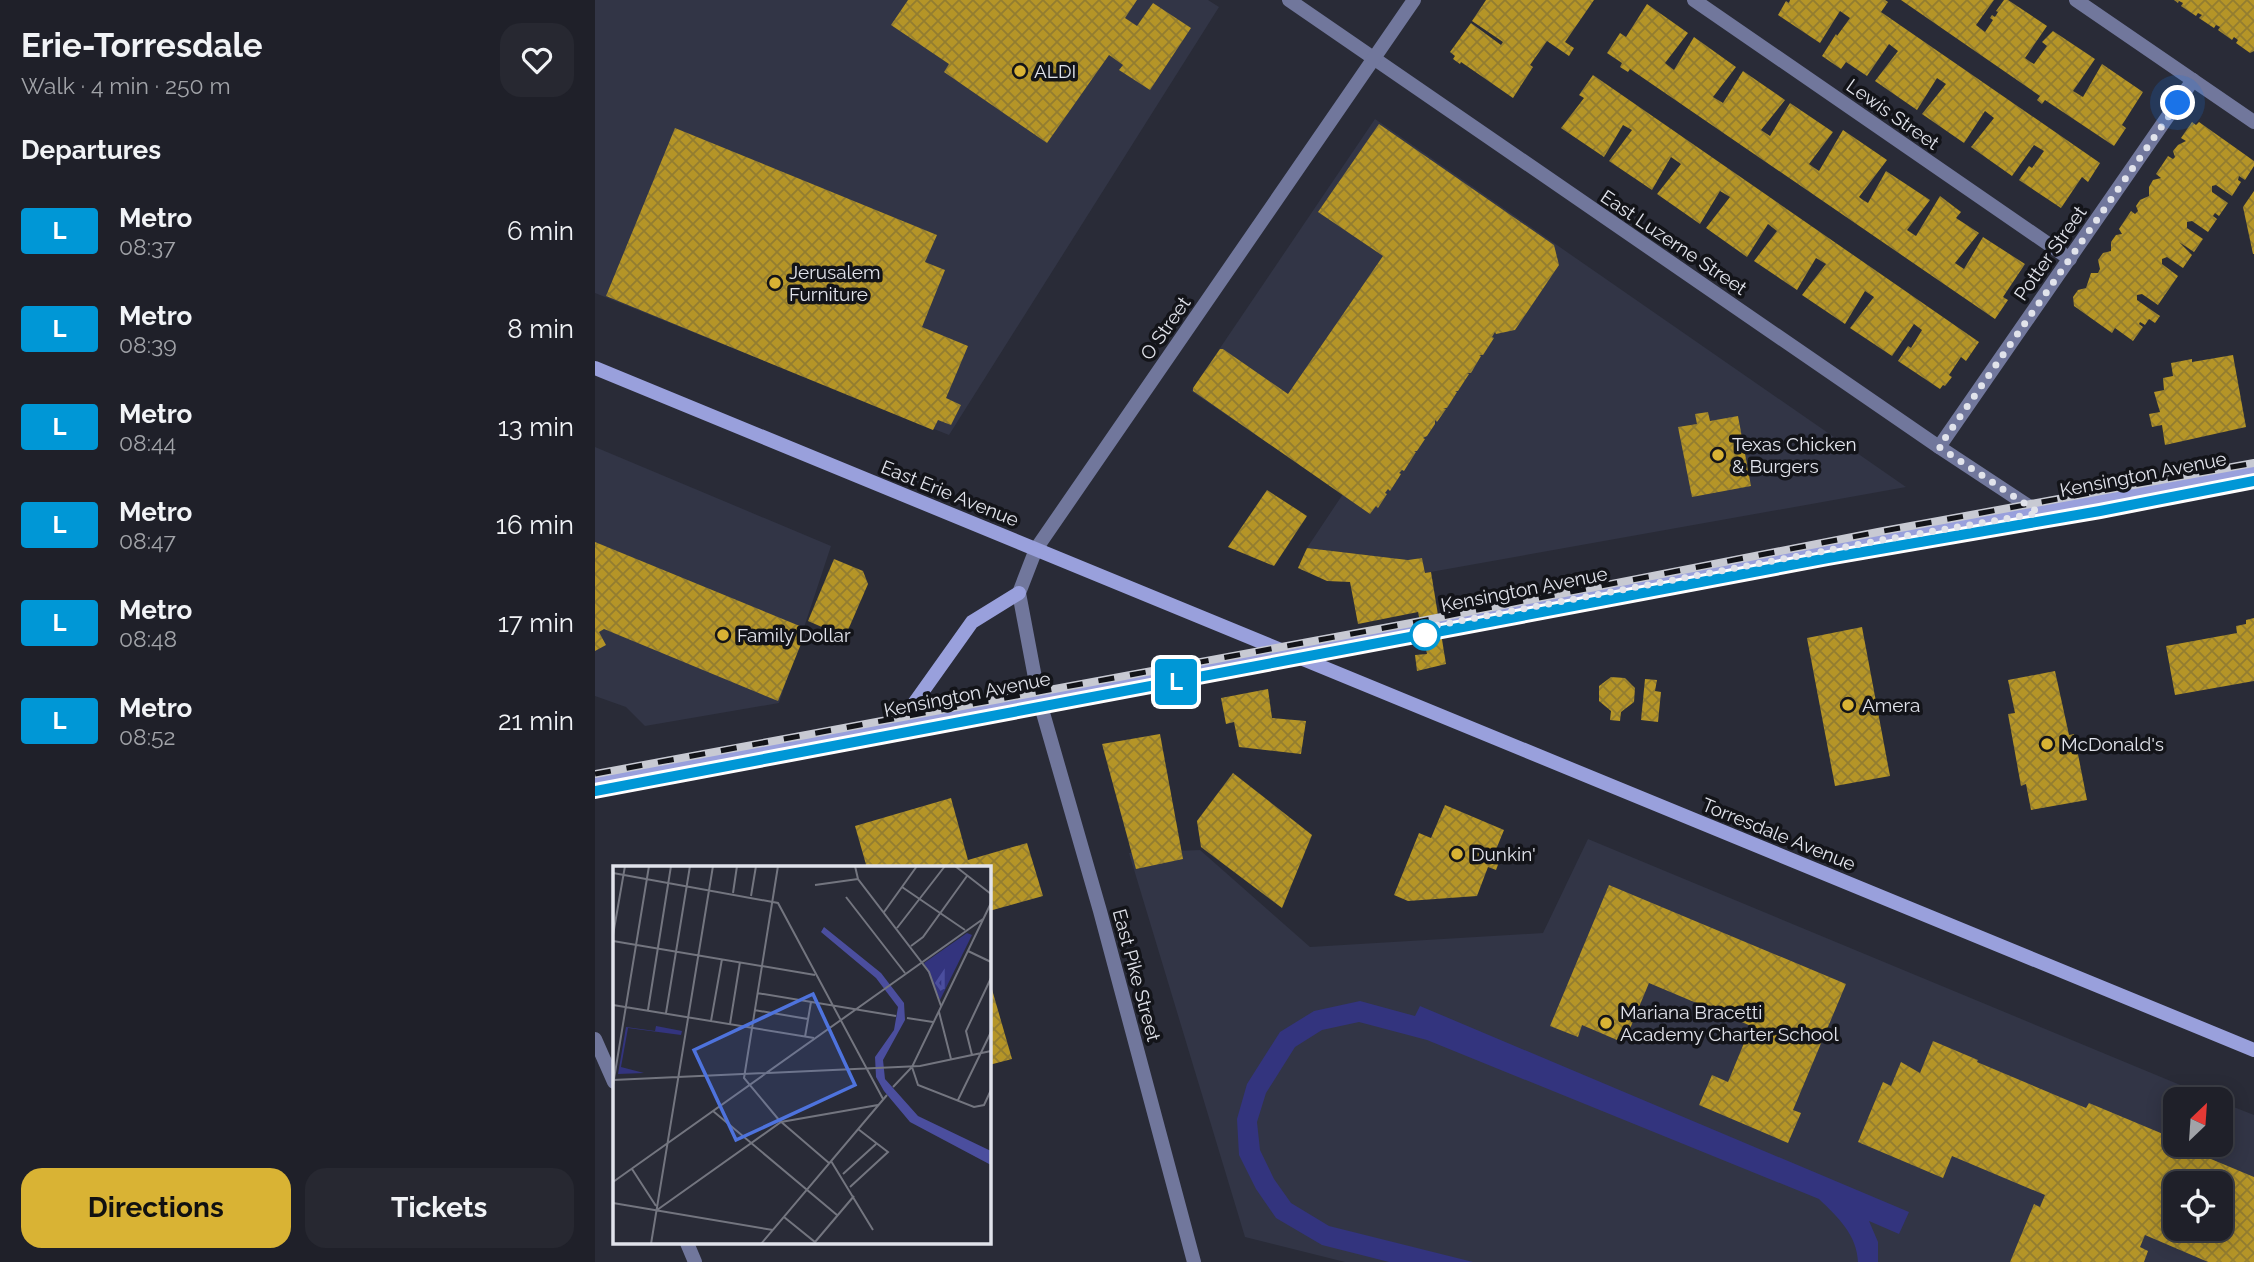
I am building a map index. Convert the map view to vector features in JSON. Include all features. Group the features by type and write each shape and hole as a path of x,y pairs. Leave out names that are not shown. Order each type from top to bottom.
{"street":[{"name":"East Luzerne Street","path":"1289,0 2039,513"},
{"name":"O Street","path":"1019,593 1036,549 1414,0"},
{"name":"Lewis Street","path":"1694,0 2070,259"},
{"path":"2076,0 2254,122"},
{"name":"Potter Street","path":"1939,447 2193,80"},
{"name":"East Erie Avenue","path":"595,368 1290,653"},
{"name":"Kensington Avenue","path":"595,783 1882,540 2254,473"},
{"path":"898,726 972,622 1019,593 1039,699"},
{"name":"Torresdale Avenue","path":"1290,653 2254,1049"},
{"name":"East Pike Street","path":"1039,699 1100,911 1194,1262"},
{"path":"595,1039 613,1080"},
{"path":"687,1244 695,1262"}],"shaded area":[{"path":"595,0 1208,0 1219,7 949,435 595,293"},
{"path":"1375,119 1906,487 1425,573 1422,558 1408,560 1307,548 1343,494 1191,391"},
{"path":"595,447 831,546 779,703 645,726 626,707 595,696"},
{"name":"Mariana Bracetti Academy Charter School","path":"1588,839 2185,1087 2163,1087 2163,1157 2233,1157 2233,1107 2254,1115 2254,1262 1345,1262 1245,1237 1129,853 1200,850 1310,947 1543,933"},
{"path":"1360,1001 1415,1016 1420,1006 1909,1212 1899,1234 1869,1221 1878,1242 1878,1262 1858,1262 1850,1235 1819,1199 1427,1040 1359,1022 1322,1030 1295,1047 1266,1093 1257,1122 1260,1150 1274,1179 1291,1203 1329,1226 1473,1262 1389,1262 1322,1245 1276,1218 1256,1189 1239,1155 1237,1119 1247,1084 1280,1032 1314,1011"}],"building":[{"name":"ALDI","path":"908,0 1137,0 1125,18 1137,26 1153,3 1191,28 1150,90 1119,70 1123,65 1109,55 1047,143 944,72 949,64 891,25"},
{"path":"1486,0 1594,0 1565,42 1574,48 1569,56 1547,41 1530,65 1533,67 1513,98 1453,59 1455,56 1450,52 1471,23 1501,45 1503,42 1472,21"},
{"path":"1790,0 1885,0 1888,2 1881,12 2100,163 2088,182 2082,177 2061,208 2019,180 2044,151 2034,145 2012,176 1971,147 1994,118 1985,111 1964,143 1922,114 1946,84 1937,78 1917,110 1875,81 1898,51 1889,44 1867,76 1846,62 1841,69 1822,56 1850,18 1840,11 1820,43 1778,15 1786,1 1789,3"},
{"path":"1901,0 1994,0 1976,25 1985,32 1993,20 1990,18 1992,15 1995,17 2004,0 2008,0 2047,26 2025,58 2029,61 2034,64 2047,46 2042,42 2053,31 2095,59 2073,91 2083,97 2102,64 2143,92 2122,125 2126,128 2114,146 2045,100 2042,104 2037,100 2040,96"},
{"path":"2174,0 2254,0 2254,51 2250,53 2236,43 2238,40 2234,37 2232,40 2218,30 2220,27 2216,25 2214,28 2199,18 2202,15 2198,13 2196,16 2181,6 2183,3"},
{"path":"1647,4 1688,33 1665,63 1674,70 1694,37 1736,67 1713,97 1723,103 1743,71 1785,100 1761,130 1770,136 1790,103 1833,132 1809,164 1813,167 1819,171 1843,130 1887,160 1859,197 1863,200 1868,203 1886,171 1930,200 1907,230 1916,236 1940,196 1961,212 1956,218 1979,233 1955,263 1964,269 1983,237 2025,264 2003,297 2008,300 1995,319 1630,69 1628,72 1620,67 1622,63 1607,53 1620,33 1626,37"},
{"path":"1593,75 1979,342 1966,361 1961,357 1949,375 1952,377 1940,389 1898,361 1908,346 1911,348 1922,330 1914,324 1892,356 1850,328 1874,297 1865,291 1845,324 1802,295 1826,264 1816,258 1797,290 1754,261 1777,231 1768,224 1747,257 1706,228 1730,197 1720,191 1700,224 1657,194 1681,164 1671,157 1652,190 1609,161 1632,130 1623,125 1604,157 1561,128 1584,98 1579,95"},
{"path":"2192,122 2196,125 2199,122 2254,161 2254,166 2245,180 2239,176 2238,180 2241,182 2232,196 2216,185 2212,186 2212,192 2228,203 2219,216 2215,213 2213,216 2217,219 2208,232 2192,221 2187,222 2187,228 2203,239 2194,252 2179,242 2192,255 2183,268 2167,257 2162,259 2162,264 2178,276 2158,305 2142,294 2137,295 2137,300 2160,316 2155,323 2149,319 2145,325 2140,322 2143,327 2133,341 2115,328 2112,333 2074,306 2073,297 2078,290 2086,288 2091,273 2098,273 2098,260 2103,253 2111,251 2111,242 2116,235 2122,234 2119,229 2131,211 2135,214 2140,200 2149,196 2149,187 2153,180 2161,178 2156,174 2168,156 2173,159 2175,157 2173,151 2186,141 2181,138"},
{"path":"1379,124 1554,245 1559,265 1515,330 1495,332 1483,355 1479,355 1481,356 1471,373 1467,373 1469,374 1458,391 1455,391 1457,392 1447,408 1443,408 1446,409 1437,422 1435,420 1417,451 1414,451 1416,452 1404,471 1399,473 1401,474 1390,491 1388,489 1385,493 1387,494 1378,508 1376,506 1370,514 1193,391 1193,388 1220,349 1223,349 1288,394 1383,256 1318,212"},
{"name":"Jerusalem Furniture","path":"675,128 937,235 925,262 945,270 922,327 968,346 946,398 961,405 951,425 938,420 933,430 606,296"},
{"path":"2254,191 2254,254 2253,254 2243,207"},
{"path":"2233,355 2246,427 2165,445 2162,425 2152,427 2149,414 2160,412 2154,392 2164,390 2163,378 2173,376 2171,363"},
{"path":"1708,412 1710,421 1738,416 1751,486 1692,497 1678,427 1697,424 1695,414"},
{"path":"1267,490 1307,516 1274,566 1228,547"},
{"path":"595,542 807,629 778,701 604,629 599,632 606,645 595,651"},
{"path":"1307,548 1408,560 1422,558 1425,573 1431,572 1446,664 1417,671 1415,655 1427,654 1418,612 1358,624 1350,582 1327,581 1298,568"},
{"path":"834,559 863,571 868,584 845,637 808,621"},
{"path":"2254,618 2254,681 2175,695 2166,646 2237,633 2236,626 2246,624 2246,620"},
{"path":"1862,627 1890,776 1835,786 1807,638"},
{"path":"2055,671 2069,735 2074,734 2087,800 2031,810 2026,784 2021,786 2008,714 2015,713 2008,680"},
{"path":"1611,677 1625,678 1635,688 1634,702 1621,712 1620,721 1610,720 1611,711 1599,701 1599,686"},
{"path":"1645,679 1657,680 1655,691 1661,692 1658,722 1641,720"},
{"path":"1268,689 1272,718 1306,721 1301,754 1239,747 1234,722 1226,724 1221,698"},
{"path":"1160,734 1183,859 1136,869 1102,744"},
{"path":"1233,773 1312,835 1282,908 1201,847 1197,821"},
{"path":"951,798 968,860 1027,843 1043,896 991,910 991,866 866,866 855,826"},
{"path":"1445,805 1504,830 1495,852 1502,854 1496,870 1488,867 1477,896 1408,901 1394,895 1419,833 1431,838"},
{"path":"1609,885 1846,984 1793,1110 1801,1113 1788,1143 1699,1105 1712,1075 1728,1082 1751,1026 1649,983 1624,1043 1582,1025 1578,1037 1550,1026"},
{"path":"991,986 1012,1059 991,1064"},
{"path":"1933,1041 2086,1108 2089,1103 2163,1134 2163,1157 2206,1157 2254,1177 2254,1262 2208,1262 2145,1235 2140,1247 2148,1251 2144,1262 2010,1262 2034,1204 2040,1207 2045,1195 1952,1156 1943,1178 1858,1142 1883,1082 1891,1086 1901,1062 1920,1073"}],"railway":[{"path":"595,774 2254,463"},
{"path":"595,791 1881,548 2100,511 2254,481"}],"metro line":[{"name":"L","path":"595,791 1881,548 2100,511 2254,481"}],"place":[{"name":"ALDI","path":"1020,71"},
{"name":"Jerusalem Furniture","path":"775,283"},
{"name":"Texas Chicken & Burgers","path":"1718,455"},
{"name":"Family Dollar","path":"723,635"},
{"name":"Amera","path":"1848,705"},
{"name":"McDonald's","path":"2047,744"},
{"name":"Dunkin'","path":"1457,854"},
{"name":"Mariana Bracetti Academy Charter School","path":"1606,1023"}],"route":[{"path":"1425,635 1413,630 1882,540 2039,513 1939,447 2178,103"}]}
